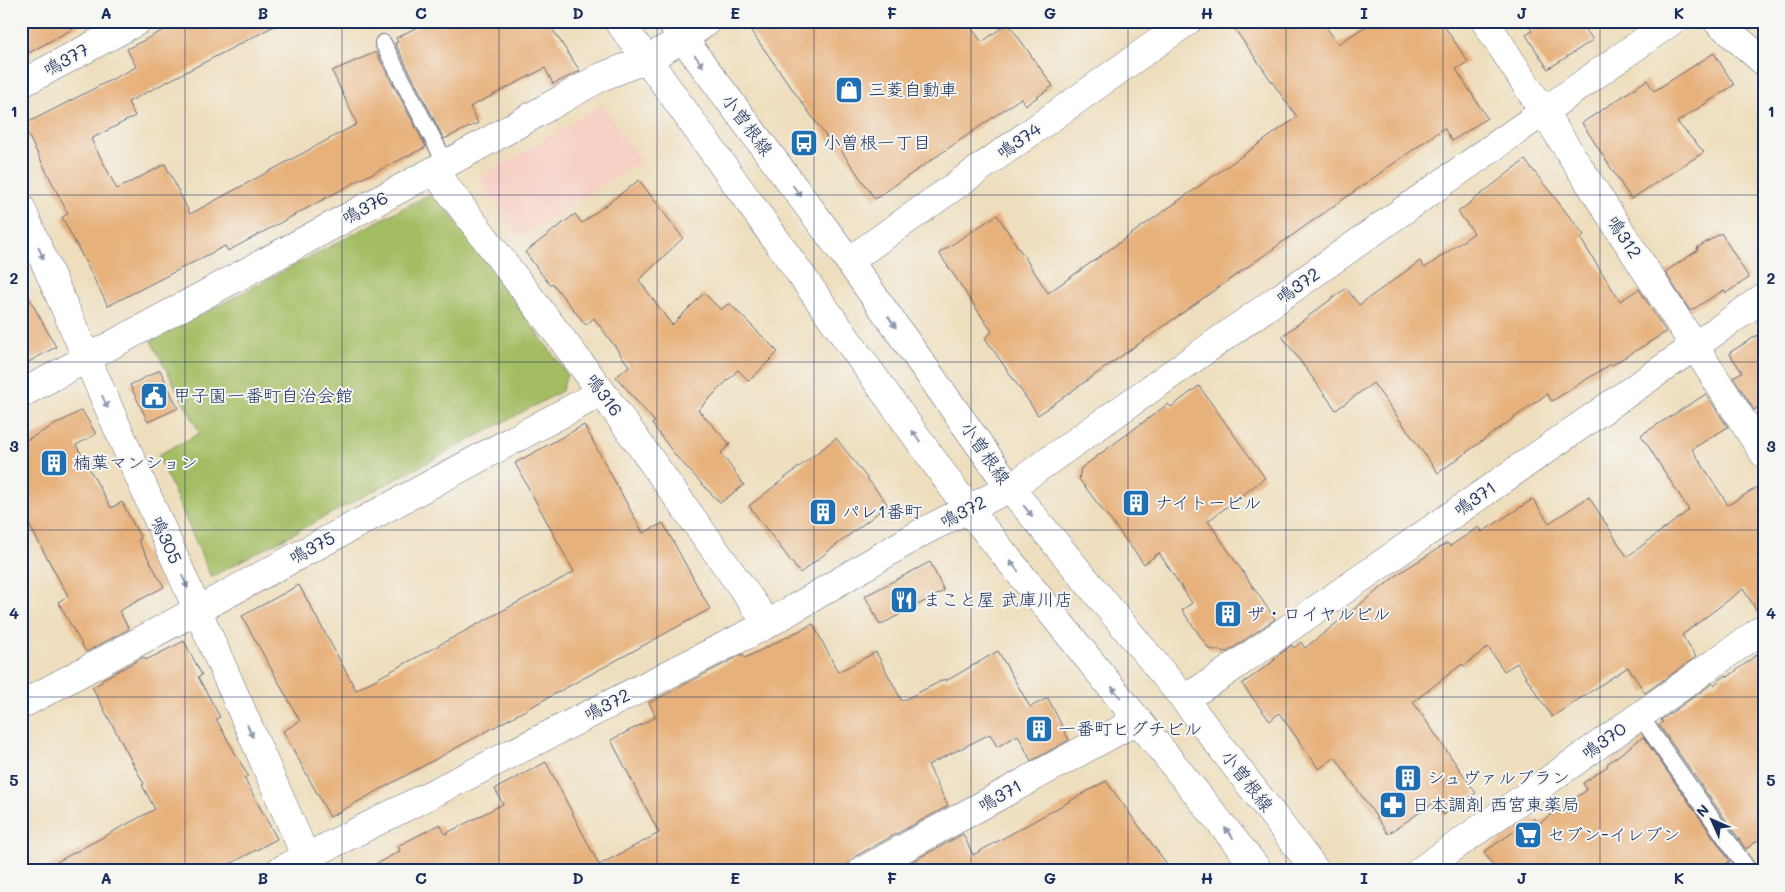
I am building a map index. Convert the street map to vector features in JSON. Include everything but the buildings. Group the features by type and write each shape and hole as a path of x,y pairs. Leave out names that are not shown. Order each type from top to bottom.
{"street":[{"name":"鳴377","path":"21,84 138,21"},
{"path":"618,21 968,509 1259,871"},
{"name":"鳴376","path":"21,394 602,77 646,59 677,30 708,21"},
{"name":"鳴374","path":"849,261 1188,21"},
{"name":"鳴312","path":"1485,21 1764,454"},
{"name":"鳴372","path":"279,871 308,863 768,624 924,531 1010,488 1672,21"},
{"path":"1717,21 1764,62"},
{"name":"小曽根線","path":"677,30 849,261 1010,488 1184,699 1316,871"},
{"name":"鳴316","path":"440,167 768,624"},
{"name":"鳴305","path":"21,208 308,863"},
{"name":"鳴371","path":"1184,699 1216,679 1764,296"},
{"name":"鳴375","path":"21,705 602,392"},
{"name":"鳴370","path":"1420,871 1764,628"},
{"name":"鳴371","path":"862,871 1138,720"}],"lane":[{"path":"383,43 440,167"},
{"path":"1640,716 1749,871"}],"shaded area":[{"path":"602,105 640,161 519,237 479,179"}],"green space":[{"path":"426,196 439,198 567,374 562,391 211,577 158,455 200,433 151,341"}],"place":[{"name":"三菱自動車","path":"849,90"},
{"name":"小曽根一丁目","path":"804,143"},
{"name":"甲子園一番町自治会館","path":"154,396"},
{"name":"楠葉マンション","path":"54,463"},
{"name":"ナイトービル","path":"1136,503"},
{"name":"パレ1番町","path":"823,512"},
{"name":"まこと屋 武庫川店","path":"904,600"},
{"name":"ザ・ロイヤルビル","path":"1228,614"},
{"name":"一番町ヒグチビル","path":"1039,729"},
{"name":"シュヴァルブラン","path":"1408,778"},
{"name":"日本調剤 西宮東薬局","path":"1393,805"},
{"name":"セブン-イレブン","path":"1528,835"}]}
